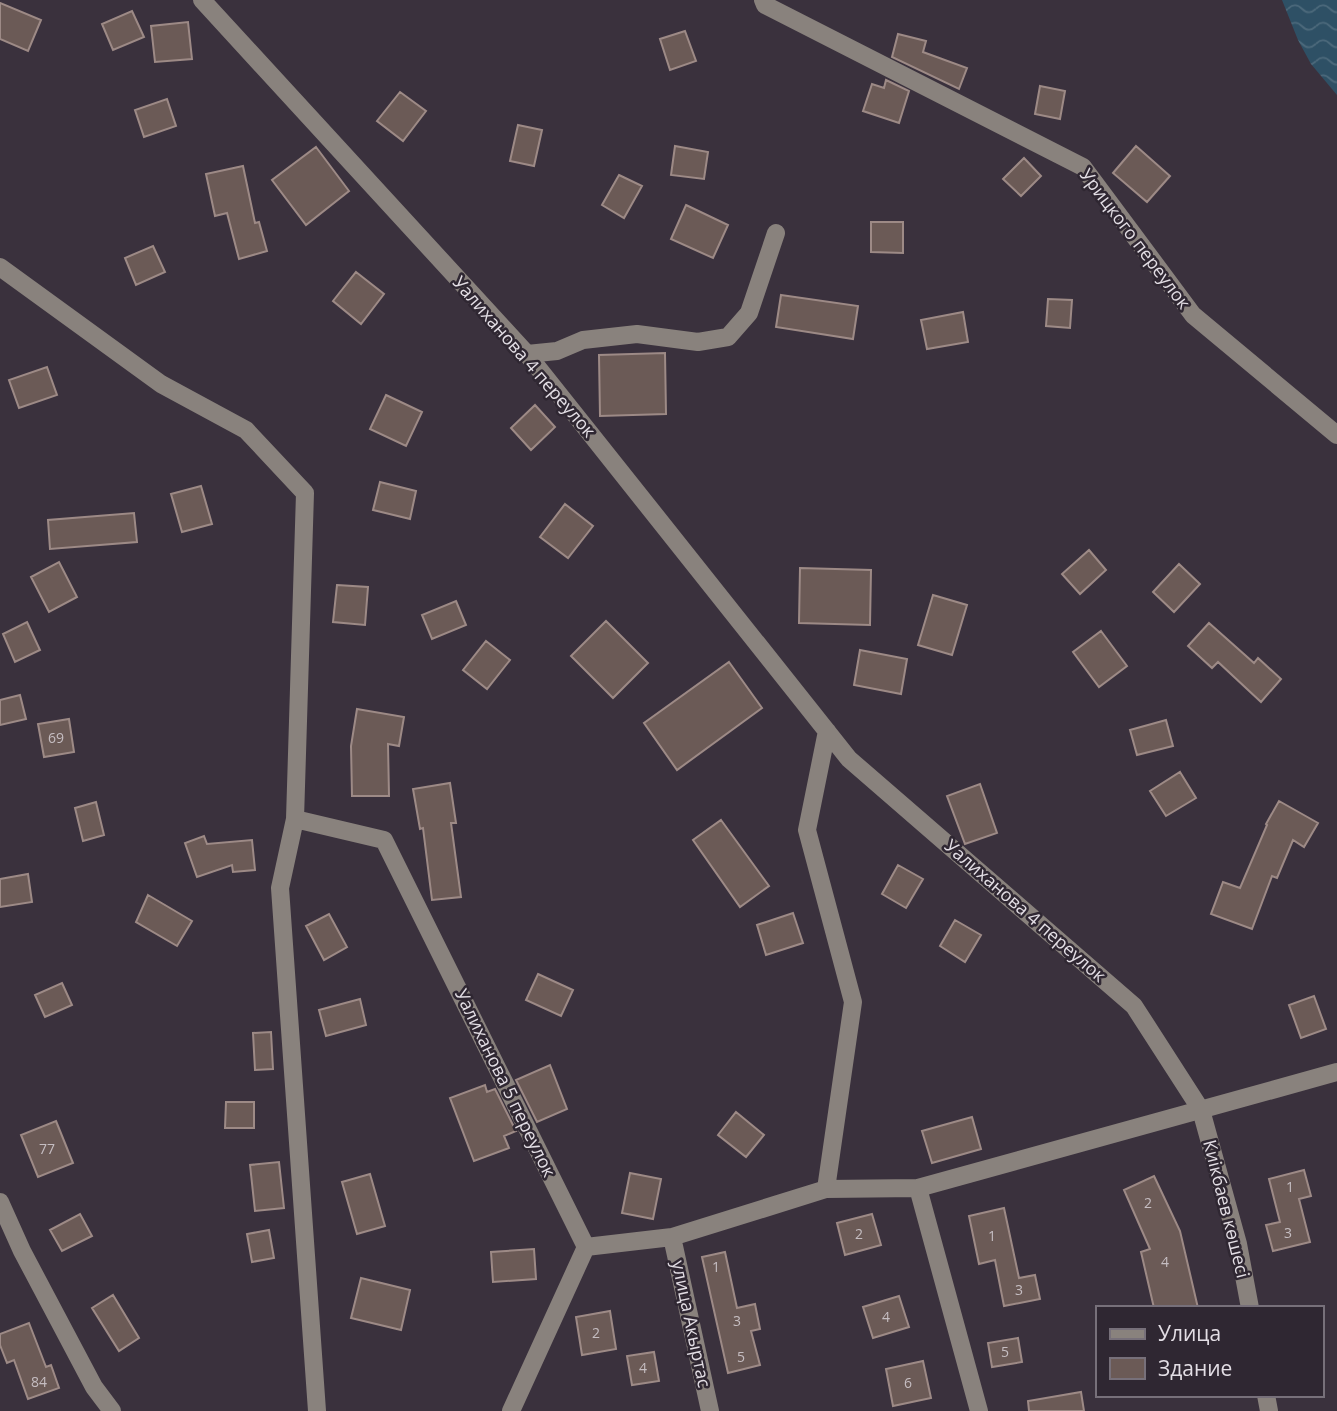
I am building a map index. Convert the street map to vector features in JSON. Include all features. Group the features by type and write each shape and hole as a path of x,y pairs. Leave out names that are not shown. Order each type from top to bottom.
{"street":[{"name":"Уалиханова 4 переулок","path":"202,0 527,354 849,759 1134,1006 1201,1110"},
{"name":"Урицкого переулок","path":"763,0 765,5 1083,167 1193,315 1337,435"},
{"path":"527,354 557,351 583,340 637,334 698,342 728,337 749,313 756,299 776,233"},
{"path":"0,267 161,384 246,430 305,493 295,819 280,888 317,1411"},
{"path":"826,1189 853,1002 807,830 827,731"},
{"name":"Уалиханова 5 переулок","path":"295,819 384,840 586,1247"},
{"path":"511,1411 586,1247 672,1237 826,1189 918,1188 1337,1072"},
{"name":"Киікбаев көшесі","path":"1201,1110 1238,1244 1250,1306"},
{"path":"918,1188 979,1411"},
{"path":"0,1202 22,1251 88,1376 112,1411"},
{"name":"улица Акыртас","path":"672,1237 710,1411"}],"water":[{"path":"1282,0 1337,0 1337,95 1311,64"}],"building":[{"path":"0,3 41,20 28,51 0,39"},
{"path":"132,11 144,37 113,50 102,24"},
{"path":"188,22 192,59 155,62 151,26"},
{"path":"685,31 696,61 670,70 660,39"},
{"path":"898,34 926,41 923,52 967,68 959,89 892,57"},
{"path":"886,80 909,91 899,123 863,111 872,84 884,88"},
{"path":"1040,86 1065,91 1060,119 1035,114"},
{"path":"400,92 426,111 403,141 377,121"},
{"path":"167,99 176,126 144,137 135,110"},
{"path":"518,125 542,130 534,166 510,161"},
{"path":"675,146 708,152 704,179 671,175"},
{"path":"1136,146 1170,176 1147,202 1113,173"},
{"path":"316,147 349,191 306,225 272,180"},
{"path":"1024,158 1041,176 1021,196 1003,179"},
{"path":"243,166 255,223 259,222 267,251 239,259 227,213 215,216 206,174"},
{"path":"619,175 642,186 624,218 602,205"},
{"path":"686,205 728,225 713,258 671,239"},
{"path":"871,222 903,222 903,253 871,252"},
{"path":"153,246 165,272 136,285 125,258"},
{"path":"356,272 384,294 361,324 333,301"},
{"path":"781,295 858,306 853,339 776,327"},
{"path":"1048,299 1072,300 1070,328 1046,326"},
{"path":"963,312 968,342 927,349 921,320"},
{"path":"665,353 666,414 600,416 599,355"},
{"path":"47,367 57,395 19,408 9,380"},
{"path":"386,395 422,412 406,446 370,429"},
{"path":"535,405 555,427 531,450 511,428"},
{"path":"380,482 416,491 410,519 373,510"},
{"path":"201,486 212,524 182,532 171,494"},
{"path":"565,504 593,526 568,558 540,537"},
{"path":"134,513 137,542 50,549 48,520"},
{"path":"1089,550 1106,570 1080,594 1062,574"},
{"path":"59,562 77,597 49,612 31,577"},
{"path":"1179,564 1200,584 1174,612 1153,592"},
{"path":"800,568 871,570 870,625 799,623"},
{"path":"337,585 368,587 365,625 333,622"},
{"path":"933,595 967,605 952,655 918,645"},
{"path":"456,601 466,625 432,639 422,615"},
{"path":"606,621 648,663 613,698 571,656"},
{"path":"27,622 40,650 15,662 3,634"},
{"path":"1209,623 1254,663 1258,658 1281,679 1261,702 1218,662 1212,668 1188,646"},
{"path":"1101,631 1127,666 1099,687 1073,652"},
{"path":"486,641 510,660 487,689 463,670"},
{"path":"860,650 907,659 901,694 854,685"},
{"path":"729,662 762,708 677,770 644,723"},
{"path":"20,695 26,719 0,725 0,700"},
{"path":"357,709 404,717 399,746 388,744 389,796 352,796 351,746"},
{"path":"69,719 74,752 44,757 38,724"},
{"path":"1166,720 1173,746 1137,755 1130,730"},
{"path":"1180,772 1196,798 1166,816 1150,791"},
{"path":"450,783 456,823 451,823 461,897 432,900 423,828 420,829 413,789"},
{"path":"980,784 997,833 965,844 947,796"},
{"path":"1279,801 1318,823 1304,847 1293,840 1277,878 1272,876 1252,929 1211,914 1223,882 1240,888 1266,824"},
{"path":"96,802 104,835 83,841 75,808"},
{"path":"721,820 769,886 740,907 693,840"},
{"path":"204,836 207,844 252,840 255,870 233,872 232,865 197,877 185,843"},
{"path":"898,865 923,879 906,908 882,894"},
{"path":"28,874 32,902 0,907 0,879"},
{"path":"148,895 192,921 177,946 136,922"},
{"path":"793,913 803,943 766,955 757,925"},
{"path":"329,914 347,947 324,960 306,926"},
{"path":"955,920 981,935 965,962 940,946"},
{"path":"538,974 573,990 561,1016 526,1000"},
{"path":"62,983 72,1005 45,1017 35,995"},
{"path":"1314,996 1326,1029 1301,1038 1289,1005"},
{"path":"360,999 366,1025 326,1036 319,1010"},
{"path":"271,1032 273,1069 255,1070 253,1033"},
{"path":"550,1065 567,1109 537,1122 516,1080"},
{"path":"485,1085 487,1092 495,1089 516,1131 504,1136 509,1148 474,1161 450,1098"},
{"path":"226,1102 254,1102 254,1128 225,1128"},
{"path":"736,1112 764,1135 746,1157 718,1135"},
{"path":"972,1117 981,1149 932,1163 922,1131"},
{"path":"56,1121 73,1163 38,1177 21,1135"},
{"path":"279,1162 284,1208 255,1211 250,1165"},
{"path":"1304,1170 1311,1196 1299,1199 1310,1242 1273,1251 1266,1225 1280,1222 1269,1179"},
{"path":"630,1173 661,1179 653,1219 622,1213"},
{"path":"370,1174 385,1226 357,1234 342,1182"},
{"path":"1154,1176 1180,1231 1198,1306 1154,1306 1141,1252 1150,1249 1124,1190"},
{"path":"1004,1208 1019,1278 1035,1275 1040,1299 1004,1306 995,1260 979,1264 969,1216"},
{"path":"80,1214 92,1236 62,1251 50,1230"},
{"path":"872,1214 881,1245 845,1255 837,1223"},
{"path":"269,1230 274,1258 252,1262 247,1234"},
{"path":"534,1249 536,1279 493,1282 491,1252"},
{"path":"725,1252 737,1308 755,1304 760,1329 751,1331 760,1365 728,1373 702,1257"},
{"path":"361,1278 410,1290 401,1330 351,1318"},
{"path":"113,1295 139,1338 119,1351 92,1308"},
{"path":"899,1296 909,1327 873,1338 863,1307"},
{"path":"610,1311 616,1349 582,1355 576,1317"},
{"path":"29,1323 46,1367 51,1365 59,1388 28,1399 14,1360 7,1363 0,1345 0,1334"},
{"path":"1018,1338 1022,1362 992,1367 988,1343"},
{"path":"654,1352 659,1381 632,1385 627,1356"},
{"path":"923,1361 931,1398 893,1406 886,1369"},
{"path":"1081,1392 1084,1411 1029,1411 1028,1401"}]}
